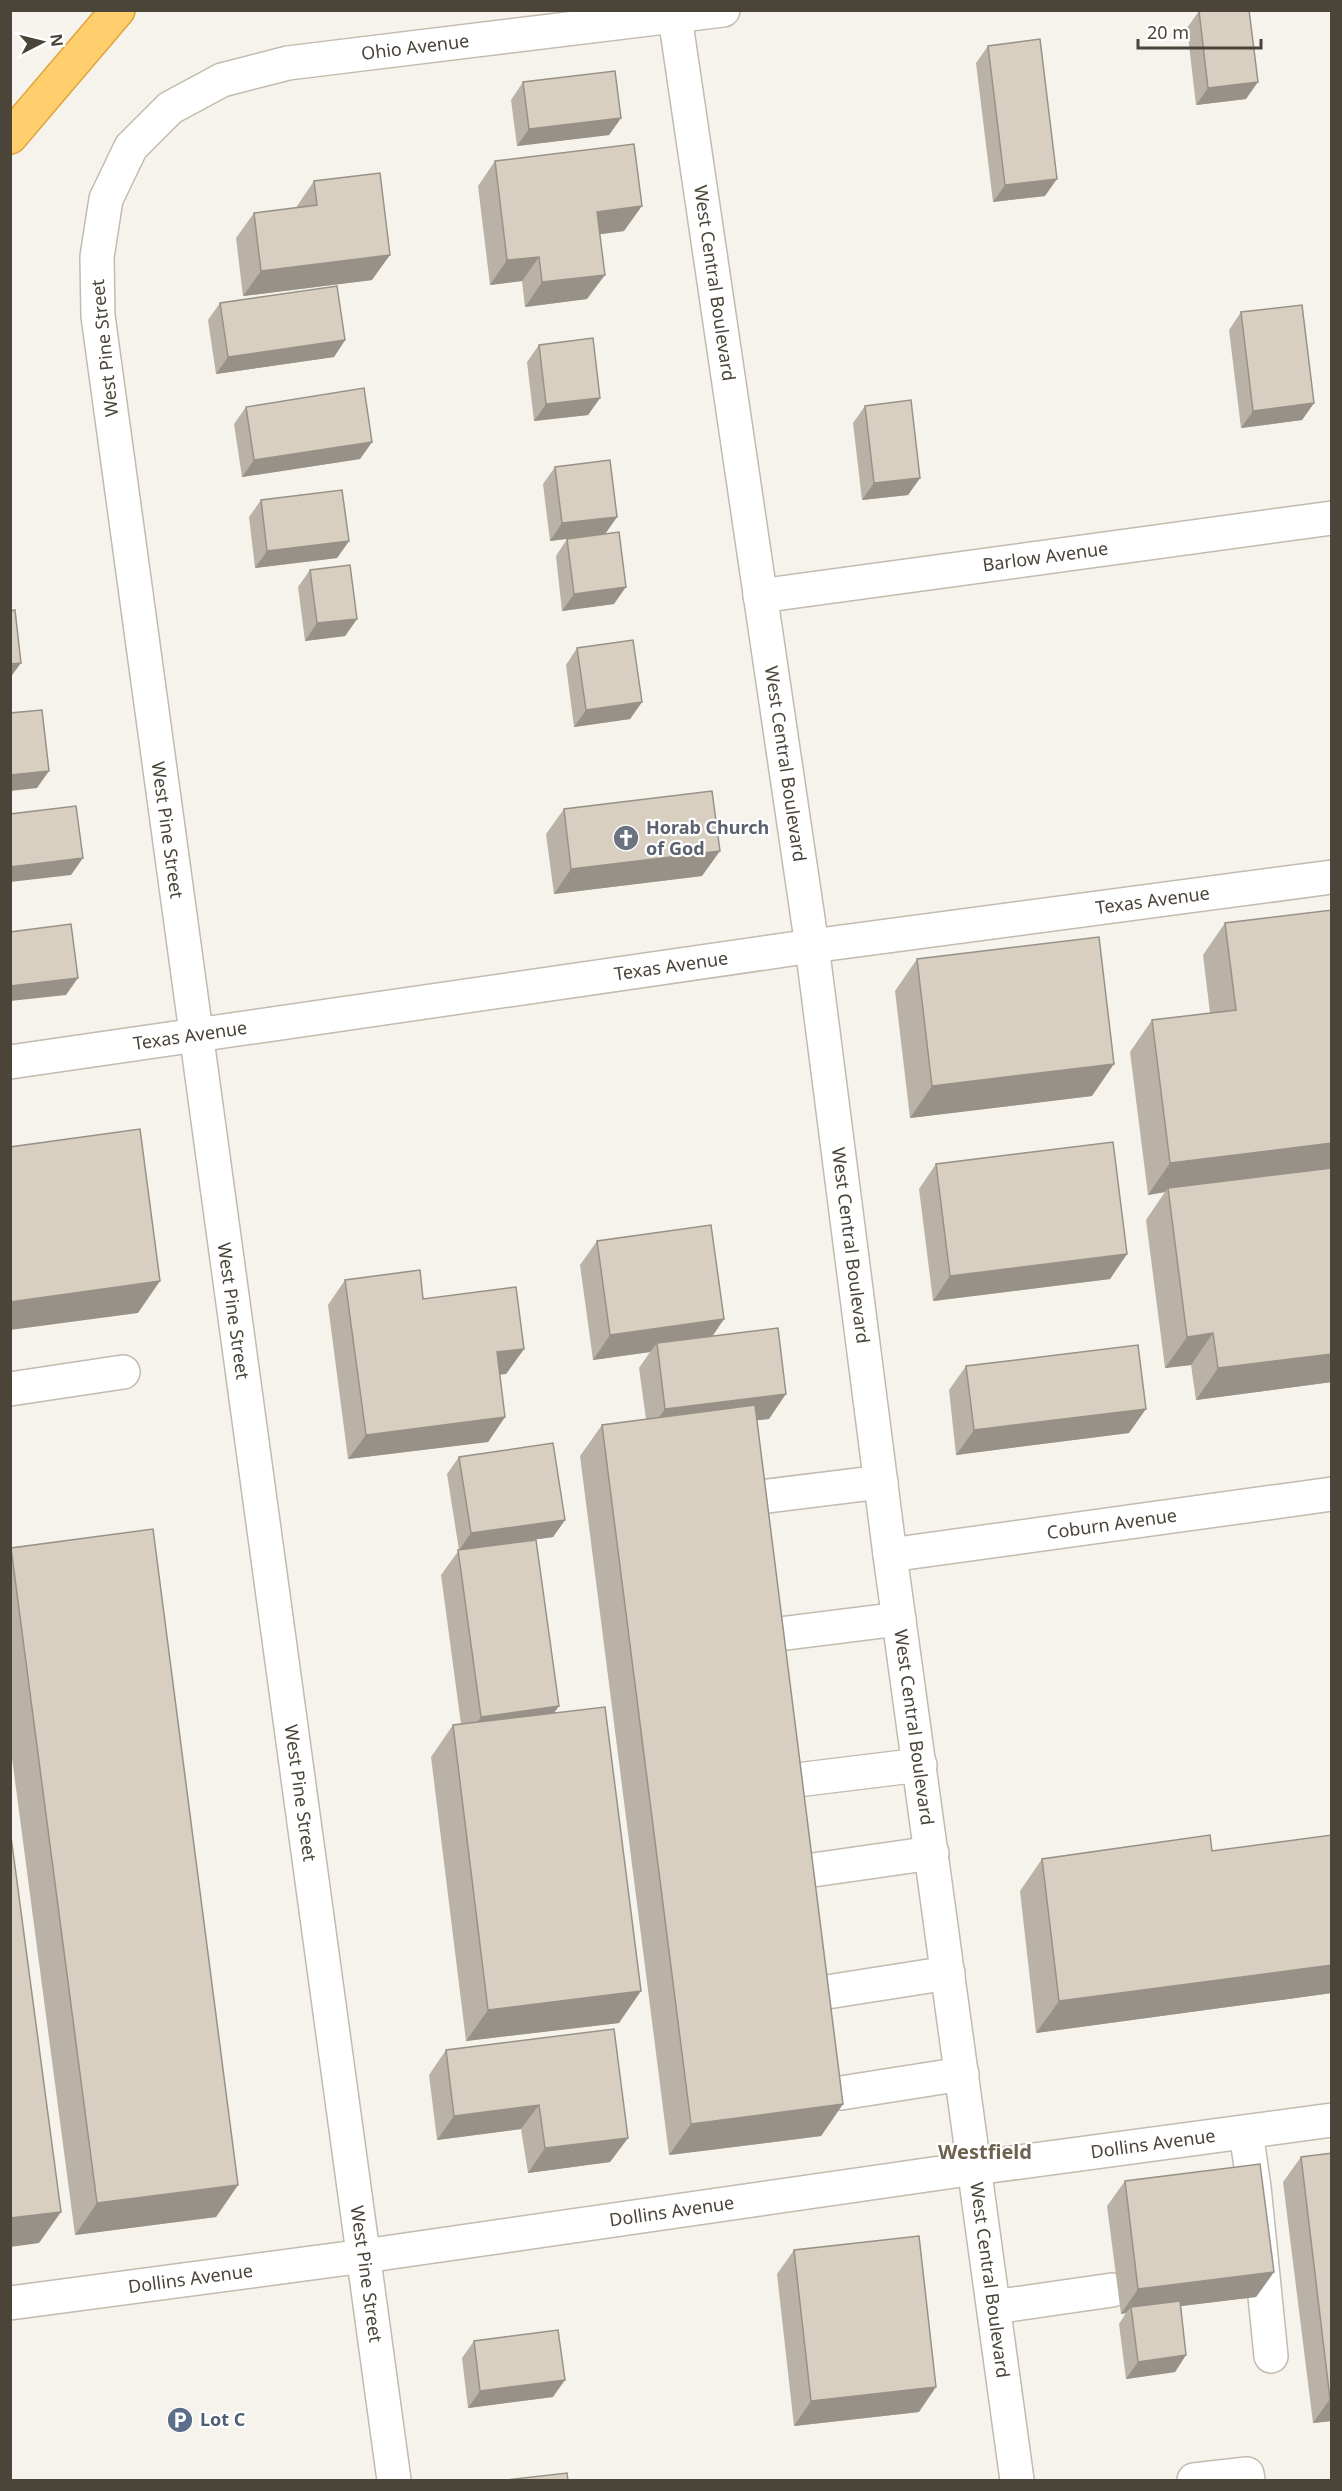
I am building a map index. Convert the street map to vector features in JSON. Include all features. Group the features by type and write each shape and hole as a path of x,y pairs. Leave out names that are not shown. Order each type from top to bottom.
{"highway":[{"path":"10,137 118,10"}],"street":[{"name":"Ohio Avenue","path":"131,147 170,108 222,80 288,63 675,14 723,10"},
{"name":"West Central Boulevard","path":"675,14 812,946 890,1554 1017,2481"},
{"name":"West Pine Street","path":"131,147 106,199 97,258 98,316 394,2481"},
{"name":"Barlow Avenue","path":"759,596 1332,518"},
{"name":"Texas Avenue","path":"10,1062 812,946 1332,877"},
{"path":"10,1389 123,1372"},
{"path":"760,1497 881,1482"},
{"name":"Coburn Avenue","path":"890,1554 1332,1494"},
{"path":"779,1634 899,1619"},
{"path":"797,1780 920,1765"},
{"path":"807,1871 932,1854"},
{"path":"827,1992 948,1973"},
{"path":"841,2093 962,2074"},
{"name":"Dollins Avenue","path":"10,2302 364,2256 975,2168 1332,2120"},
{"path":"1246,2132 1254,2187 1271,2355"},
{"path":"994,2307 1112,2290"},
{"path":"1194,2481 1247,2474 1248,2481"}],"building":[{"path":"1249,10 1258,82 1208,88 1199,11"},
{"path":"1040,39 1057,179 1005,185 988,46"},
{"path":"615,71 621,118 529,129 523,82"},
{"path":"634,144 642,206 597,212 605,275 542,282 539,257 507,260 495,161"},
{"path":"380,173 390,255 261,271 254,213 317,205 314,181"},
{"path":"337,286 345,340 228,357 220,303"},
{"path":"1302,305 1314,403 1253,411 1241,312"},
{"path":"593,338 600,398 546,404 539,345"},
{"path":"364,388 372,442 254,460 246,407"},
{"path":"911,400 920,478 874,483 865,406"},
{"path":"610,460 617,517 562,523 555,467"},
{"path":"342,490 349,541 267,551 261,500"},
{"path":"619,532 626,587 574,594 567,539"},
{"path":"350,565 357,619 317,623 310,570"},
{"path":"15,610 21,663 10,664 10,611"},
{"path":"633,640 642,702 586,710 577,648"},
{"path":"42,710 49,771 10,775 10,713"},
{"path":"712,791 720,851 571,869 564,809"},
{"path":"76,806 83,858 10,867 10,814"},
{"path":"1332,910 1332,1143 1170,1163 1152,1020 1236,1010 1225,923"},
{"path":"71,924 78,978 10,986 10,932"},
{"path":"1099,937 1114,1064 932,1086 917,959"},
{"path":"140,1129 160,1281 10,1302 10,1147"},
{"path":"1113,1142 1127,1254 950,1276 936,1164"},
{"path":"1332,1168 1332,1354 1218,1368 1213,1333 1187,1337 1168,1188"},
{"path":"711,1225 724,1319 610,1335 597,1241"},
{"path":"420,1270 423,1299 516,1287 524,1349 497,1352 505,1417 366,1435 345,1280"},
{"path":"778,1328 786,1394 665,1409 657,1343"},
{"path":"1138,1345 1146,1409 974,1430 966,1366"},
{"path":"755,1405 843,2104 691,2124 602,1425"},
{"path":"553,1443 565,1520 471,1533 459,1457"},
{"path":"153,1529 238,2185 97,2203 11,1548"},
{"path":"536,1540 559,1706 481,1717 458,1550"},
{"path":"605,1707 641,1991 488,2010 453,1725"},
{"path":"10,1829 61,2212 10,2218"},
{"path":"1210,1835 1212,1851 1332,1835 1332,1965 1059,2001 1042,1859"},
{"path":"614,2029 628,2138 545,2148 539,2105 454,2116 446,2050"},
{"path":"1332,2153 1332,2398 1330,2399 1301,2157"},
{"path":"1260,2164 1274,2272 1138,2289 1125,2181"},
{"path":"919,2236 936,2387 811,2401 794,2250"},
{"path":"1180,2301 1186,2355 1138,2362 1131,2307"},
{"path":"558,2330 565,2380 480,2391 474,2341"},
{"path":"567,2473 568,2481 506,2480"}],"place":[{"name":"Horab Church of God","path":"626,838"},
{"name":"Lot C","path":"180,2420"}],"district":[{"name":"Westfield","path":"985,2152"}]}
